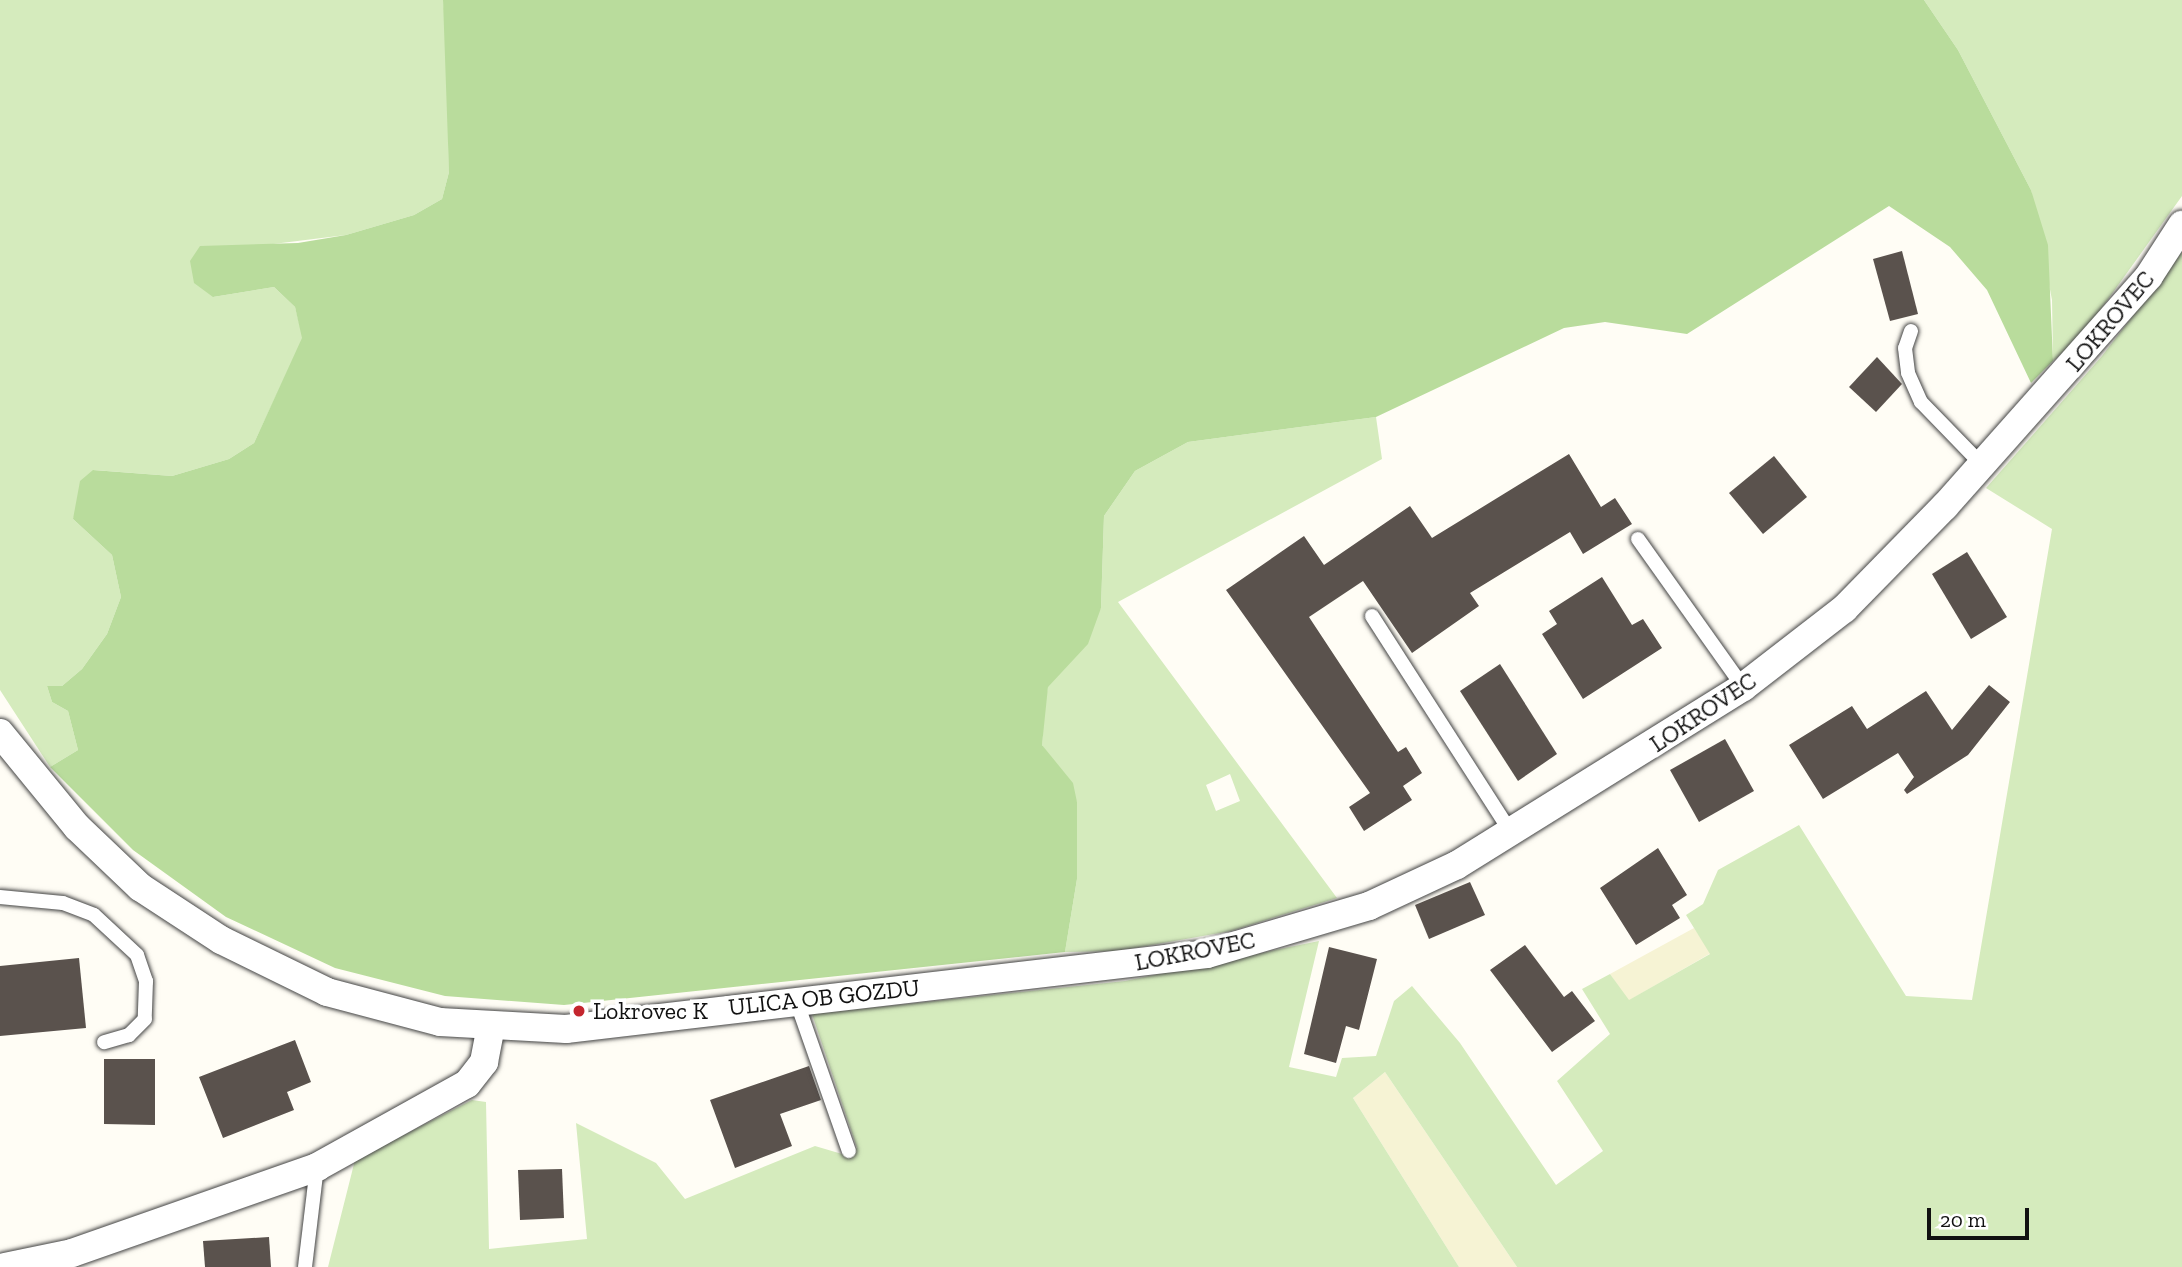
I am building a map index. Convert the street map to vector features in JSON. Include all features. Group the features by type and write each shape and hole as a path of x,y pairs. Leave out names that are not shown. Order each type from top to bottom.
{"street":[{"name":"LOKROVEC","path":"1077,970 1207,954 1369,906 1513,835 1743,687 1844,609 1982,466 2149,276 2182,225"},
{"name":"ULICA OB GOZDU","path":"0,733 77,827 140,887 221,940 327,992 440,1022 566,1029 796,998 1077,970"},
{"path":"5,1267 72,1253 317,1167 467,1084 484,1062 491,1026"}],"lane":[{"path":"1911,331 1905,348 1908,373 1921,402 1982,466"},
{"path":"1638,539 1743,687"},
{"path":"1372,616 1513,835"},
{"path":"0,897 63,903 94,915 137,955 146,981 145,1019 129,1035 104,1042"},
{"path":"796,998 849,1151"},
{"path":"305,1267 317,1167"}],"shaded area":[{"path":"1694,928 1711,953 1628,1001 1610,974"},
{"path":"1385,1072 1517,1267 1459,1267 1353,1098"}],"green space":[{"path":"0,0 443,0 447,35 449,172 442,199 414,215 346,235 265,245 213,297 274,287 295,307 303,338 254,443 229,459 172,476 94,470 73,519 112,555 121,597 107,634 82,669 62,686 47,686 52,702 68,711 78,750 50,767 0,690"},
{"path":"443,0 1924,0 1958,50 2031,190 2048,245 2053,361 2031,383 1987,290 1950,247 1889,206 1687,334 1605,322 1564,328 1376,417 1188,442 1135,471 1104,516 1101,608 1088,644 1048,687 1042,745 1073,783 1077,802 1077,879 1065,952 564,1005 445,996 335,968 226,917 133,850 50,767 78,750 68,711 52,702 47,686 62,686 82,669 107,634 121,597 112,555 73,519 80,481 93,470 172,476 229,459 254,443 302,338 295,307 274,287 213,297 194,283 190,261 200,246 298,243 346,235 414,215 442,199 449,172"},
{"path":"1924,0 2182,0 2182,196 2081,337 2053,361 2052,300 2031,190 1958,50"},
{"path":"2182,252 2182,1267 1517,1267 1385,1072 1353,1098 1459,1267 328,1267 355,1160 472,1100 486,1102 489,1249 587,1239 576,1123 656,1163 685,1199 815,1146 842,1154 857,1148 812,1014 1125,981 1319,941 1289,1067 1336,1077 1342,1058 1376,1056 1394,1001 1412,986 1460,1043 1556,1185 1603,1151 1557,1081 1610,1034 1582,989 1610,974 1629,1000 1710,954 1686,915 1703,904 1718,870 1799,825 1906,996 1972,1000 2052,529 1986,488 2102,356"},
{"path":"1376,417 1382,459 1118,602 1337,898 1231,931 1118,951 1065,952 1077,879 1077,802 1042,745 1048,686 1101,608 1104,516 1135,471 1188,442","holes":["1230,774 1240,801 1216,811 1206,785"]}],"building":[{"path":"1902,251 1918,314 1890,321 1873,259"},
{"path":"1877,357 1902,384 1876,412 1849,387"},
{"path":"1569,454 1601,507 1615,498 1632,524 1583,554 1570,532 1470,593 1479,606 1412,653 1363,581 1309,617 1398,752 1406,747 1422,773 1403,786 1412,800 1364,831 1349,807 1370,793 1226,590 1304,536 1324,565 1410,506 1432,538"},
{"path":"1774,456 1807,497 1763,534 1729,493"},
{"path":"1967,552 2007,617 1971,639 1932,574"},
{"path":"1602,577 1632,625 1643,619 1662,648 1583,699 1542,634 1557,624 1549,611"},
{"path":"1500,664 1557,754 1518,781 1460,691"},
{"path":"1989,685 2010,702 1968,755 1907,794 1904,790 1914,777 1898,753 1823,799 1789,745 1852,706 1867,729 1926,691 1952,730"},
{"path":"1725,739 1754,791 1699,822 1670,770"},
{"path":"1658,848 1687,895 1672,905 1680,918 1636,945 1600,888"},
{"path":"1470,882 1485,915 1429,939 1415,905"},
{"path":"1525,945 1564,997 1572,991 1595,1021 1552,1052 1490,970"},
{"path":"1329,947 1377,959 1359,1030 1346,1026 1336,1063 1304,1054"},
{"path":"79,958 86,1028 0,1036 0,966"},
{"path":"295,1040 311,1082 287,1092 294,1110 223,1138 199,1077"},
{"path":"104,1059 155,1059 155,1125 104,1124"},
{"path":"809,1066 821,1100 780,1114 792,1146 735,1168 710,1100"},
{"path":"562,1169 564,1218 520,1220 518,1170"},
{"path":"269,1237 271,1267 205,1267 203,1241"}],"place":[{"name":"Lokrovec K","path":"579,1011"}]}
